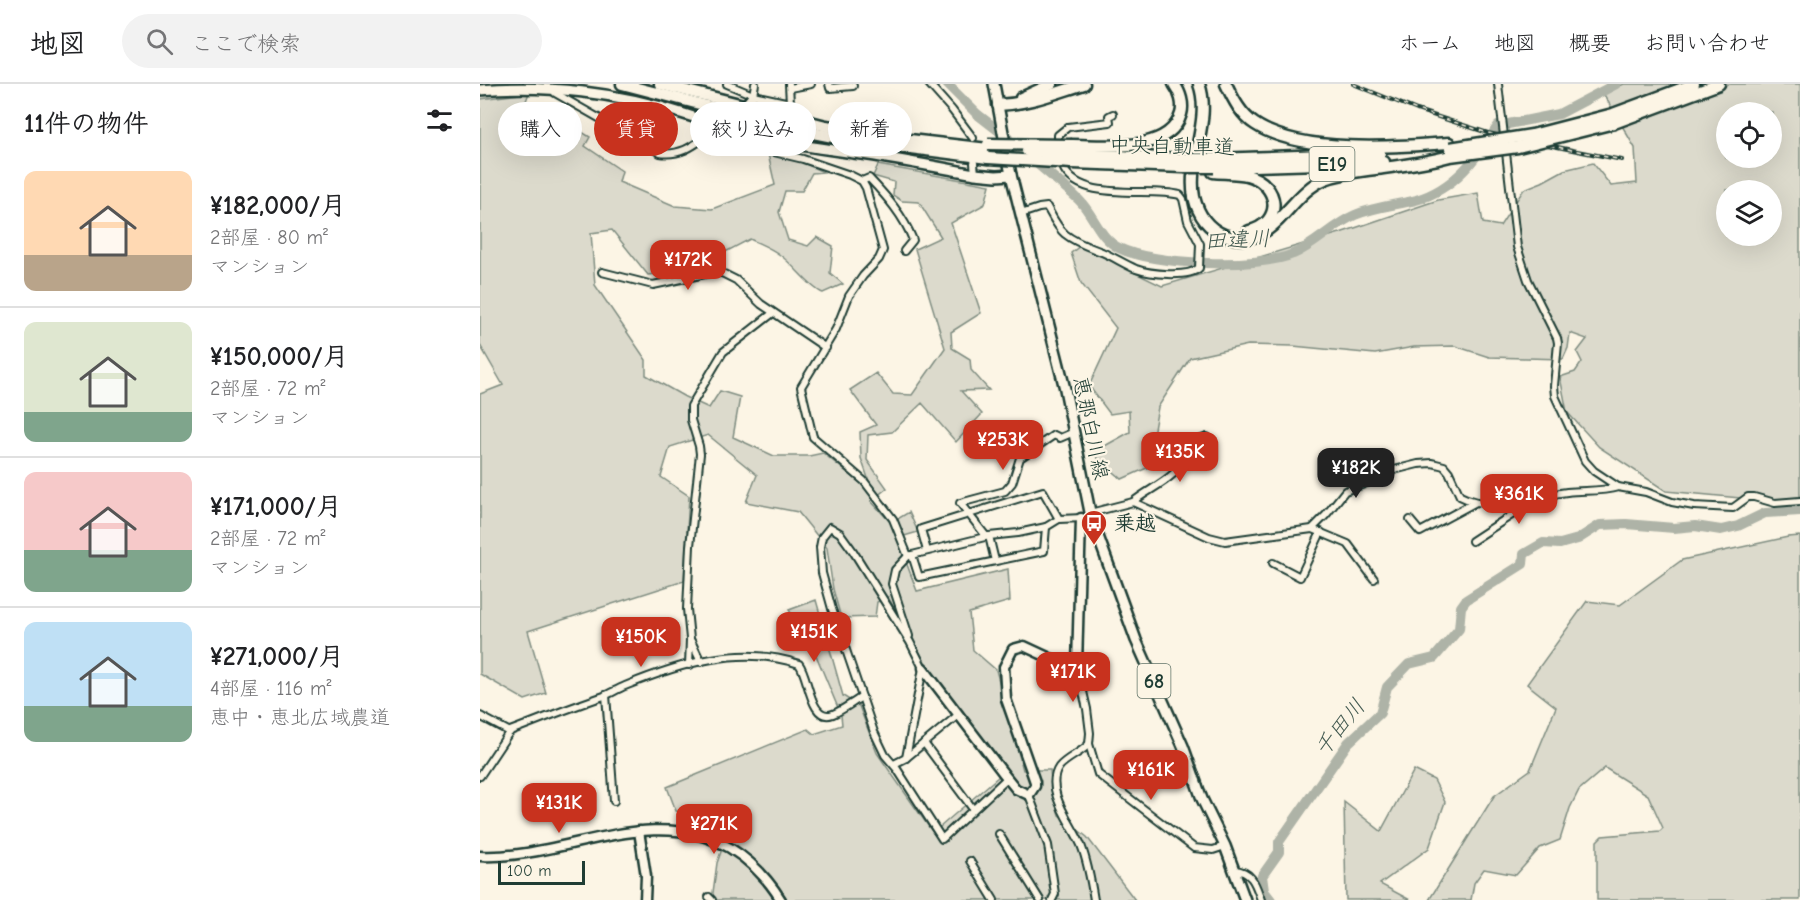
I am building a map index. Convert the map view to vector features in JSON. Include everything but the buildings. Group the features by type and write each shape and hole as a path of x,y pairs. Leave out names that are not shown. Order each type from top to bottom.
{"highway":[{"name":"中央自動車道","path":"622,84 803,131 848,140 1072,154 1185,166"},
{"path":"660,84 826,126 988,150 1072,154 1136,144 1155,140 1167,134 1178,122 1182,109 1180,94 1174,84"},
{"path":"998,105 1052,84"},
{"path":"998,105 1040,99 1084,84"},
{"path":"1199,84 1203,102 1192,181 1195,198 1206,224 1230,237 1248,237 1266,232 1300,195 1322,180 1341,174 1423,163 1450,149"},
{"path":"1205,84 1209,104 1198,183 1202,202 1209,216 1224,228 1251,231 1268,222 1274,206 1273,198 1264,184 1247,175 1214,166"},
{"path":"1226,84 1240,108 1252,122 1263,129 1286,137 1355,147 1450,149"},
{"name":"中央自動車道","path":"1072,154 1109,166 1384,162 1613,118 1694,84"},
{"name":"中央自動車道","path":"1450,149 1518,147 1719,84"}],"main road":[{"name":"恵那白川線","path":"994,84 1011,175 1074,432 1088,516 1136,640 1183,746 1202,799 1225,846 1245,900"},
{"path":"480,90 551,86 645,102 690,117"},
{"path":"816,147 974,169 996,176 1011,175"}],"street":[{"path":"727,84 752,97 790,102 789,86 811,84"},
{"path":"748,102 752,97 755,84"},
{"path":"830,84 830,88 853,87"},
{"path":"930,84 973,138"},
{"path":"1498,84 1517,247 1528,280 1558,344 1554,386 1557,403 1585,461 1594,471 1618,487 1646,492 1672,502 1694,506 1733,508 1748,497 1775,503 1800,501"},
{"path":"551,86 555,93 660,153 672,155 690,148"},
{"path":"1021,214 1047,207 1066,236 1136,269 1188,273 1199,268 1200,244 1188,220 1180,195 1165,192 1091,189 1085,187 1064,170 1057,141 1062,130 1075,125 1110,122 1109,116 1113,114"},
{"path":"790,156 862,181 883,250 882,255 849,296 826,348 802,381 801,387 812,434 816,440 864,481 893,519 919,578 1044,550 1046,527"},
{"path":"862,181 869,178 890,200 902,218 913,240 904,250"},
{"path":"602,272 653,285 710,273 722,273 736,280 773,313 826,348"},
{"path":"688,665 689,556 700,454 691,420 691,406 723,352 773,313"},
{"path":"995,561 988,536 960,503 1005,491 1012,483 1020,458 1054,435 1060,438 1074,432"},
{"path":"910,642 892,584 895,570 910,555 988,536 1046,527 1059,519 1088,516 1133,502 1174,473 1186,448 1207,437"},
{"path":"1312,529 1346,491 1370,482 1386,472 1418,464 1432,463 1444,466 1460,496 1476,502 1514,501 1558,493 1609,490 1618,487"},
{"path":"927,551 921,529 1043,491 1059,519"},
{"path":"1472,541 1524,507 1514,501"},
{"path":"1133,502 1218,541 1312,529 1322,532 1348,544 1374,579"},
{"path":"1410,520 1420,532 1476,502"},
{"path":"1088,516 1077,666 1087,708 1089,744 1098,774 1194,848 1213,850 1225,846"},
{"path":"1007,778 942,839 894,764 878,744 822,573 820,547 822,537 830,527 840,533 853,551 910,642 923,668 957,716 1016,789 1029,795"},
{"path":"1273,563 1300,577 1322,532"},
{"path":"690,639 701,662"},
{"path":"1029,795 1035,782 1006,699 1004,678 1006,661 1013,649 1024,646 1052,659 1077,666"},
{"path":"480,776 510,732 631,684 688,665 724,657 779,658 800,664 804,669 816,708 823,714 835,713 862,697"},
{"path":"906,758 923,668"},
{"path":"606,695 614,801"},
{"path":"894,764 906,758 957,716"},
{"path":"480,717 510,732"},
{"path":"924,743 974,809"},
{"path":"1089,744 1060,766 1055,781 1061,808 1081,844 1089,870 1094,900"},
{"path":"1029,795 1048,845 1055,894 1052,900"},
{"path":"639,831 646,876 645,900"},
{"path":"480,856 520,855 639,831 691,832 723,844 740,855 755,867 781,900"},
{"path":"999,834 1040,900"},
{"path":"970,861 994,900"},
{"path":"1234,870 1241,871 1253,879 1261,900"}],"shaded area":[{"path":"1624,84 1800,84 1800,500 1751,499 1666,491 1599,447 1567,412 1560,377 1575,372 1582,362 1577,352 1587,339 1570,333 1568,348 1563,359 1489,357 1455,346 1414,347 1375,354 1293,346 1248,345 1190,358 1158,407 1147,468 1122,479 1092,453 1130,432 1129,411 1110,414 1089,386 1116,328 1081,283 1071,253 1080,246 1162,286 1340,233 1438,200 1478,193 1483,223 1500,226 1524,189 1564,170 1593,163 1611,186 1637,183 1635,148 1603,93"},
{"path":"529,93 526,102 498,102 498,156 582,156 582,132 590,137 585,146 594,152 594,156 600,156 622,171 619,182 675,206 712,209 775,185 768,156 804,163 823,172 812,173 802,191 785,191 779,212 788,240 808,246 817,237 833,246 830,273 843,284 823,293 818,291 780,255 750,239 691,270 648,275 612,230 591,233 595,285 646,360 646,375 709,408 720,391 740,397 733,437 774,456 809,456 823,453 859,482 869,481 861,458 860,432 876,425 850,390 876,373 893,394 912,395 945,348 915,249 941,237 919,202 902,201 893,195 894,182 873,176 878,165 990,185 985,204 951,223 981,313 951,332 952,348 970,359 971,370 989,390 961,391 982,414 956,442 922,403 892,432 868,435 867,460 887,488 871,501 891,523 909,512 918,532 897,538 917,591 1008,569 1010,601 969,613 973,650 996,670 1023,770 1050,770 1052,791 1059,815 1087,837 1135,900 712,900 717,863 728,832 676,811 667,787 808,729 814,734 842,725 841,715 813,648 789,610 816,600 843,696 859,706 877,753 933,833 1006,770 931,672 888,597 877,602 875,617 841,618 833,589 827,548 798,512 746,502 757,475 708,435 670,447 661,477 689,496 684,581 528,631 546,693 525,700 480,674 480,394 503,385 480,345 480,99"},
{"path":"1800,536 1800,900 1597,900 1597,841 1602,836 1660,831 1663,828 1648,795 1605,768 1579,790 1570,808 1560,840 1540,848 1516,875 1484,869 1474,883 1471,900 1429,900 1494,796 1530,770 1556,707 1527,684 1587,601 1620,605 1682,560"},
{"path":"1414,770 1434,780 1445,802 1429,848 1380,884 1410,900 1346,900 1344,802 1381,831"}],"waterway":[{"name":"田違川","path":"947,84 977,114 1008,138"},
{"name":"田違川","path":"1031,158 1079,200 1106,238 1119,248 1135,254 1180,261 1256,262 1293,254 1362,212 1430,195 1454,180 1464,170 1498,126 1559,114 1616,84"},
{"name":"千田川","path":"1271,900 1264,891 1262,876 1279,852 1279,842 1348,743 1380,713 1387,687 1409,664 1434,658 1459,629 1461,607 1466,600 1523,564 1524,554 1543,543 1560,544 1578,539 1600,525 1626,524 1674,528 1695,526 1721,530 1738,526 1765,513 1800,511"}],"railway":[{"path":"1353,84 1417,110 1488,133 1622,160"}],"place":[{"name":"乗越","path":"1094,546"}]}
